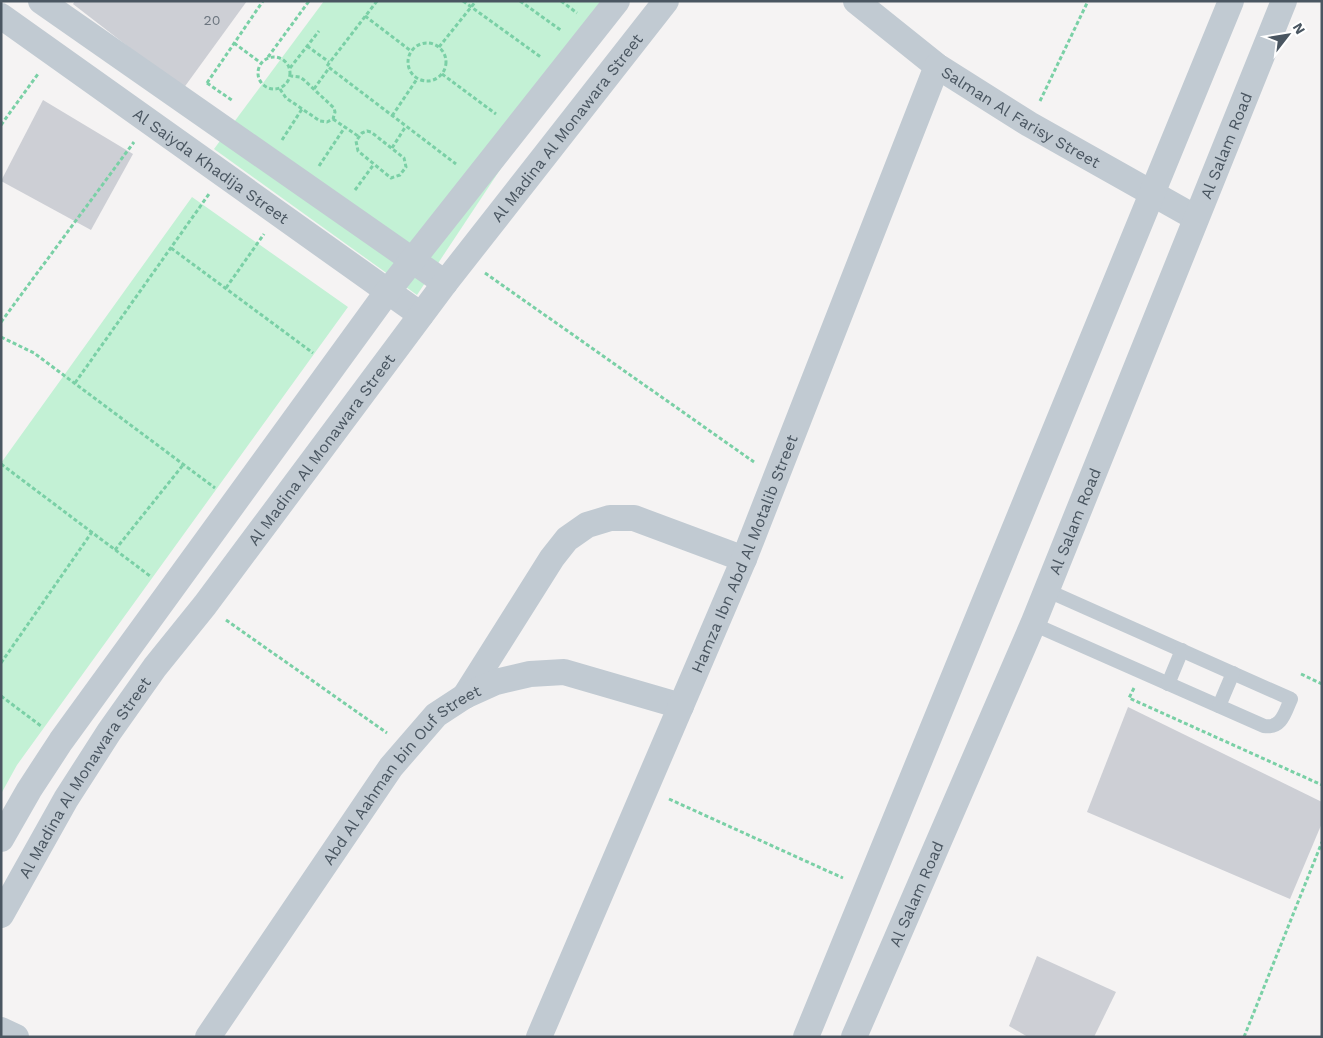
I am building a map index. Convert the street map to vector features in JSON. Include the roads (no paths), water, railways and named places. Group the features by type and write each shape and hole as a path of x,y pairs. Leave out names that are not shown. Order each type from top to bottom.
{"street":[{"path":"41,1 445,283"},
{"name":"Al Madina Al Monawara Street","path":"1,839 29,790 61,741 388,291 617,1"},
{"name":"Al Madina Al Monawara Street","path":"1,915 66,799 109,732 155,667 205,605 445,283 666,1"},
{"name":"Salman Al Farisy Street","path":"856,1 937,66 1029,124 1196,218"},
{"path":"806,1037 1231,1"},
{"name":"Al Salam Road","path":"854,1037 1033,624 1284,1"},
{"name":"Al Saiyda Khadija Street","path":"1,16 421,315"},
{"name":"Hamza Ibn Abd Al Motalib Street","path":"539,1037 744,559 937,66"},
{"path":"465,696 566,538 586,525 610,518 634,518 744,559"},
{"name":"Abd Al Aahman bin Ouf Street","path":"208,1037 390,767 436,715 465,696 504,680 530,674 564,672 681,706"},
{"path":"1,1030 16,1037"}],"lane":[{"path":"1033,624 1264,726 1271,727 1281,722 1291,699 1046,590"},
{"path":"1168,684 1182,650"},
{"path":"1219,706 1233,673"}]}
